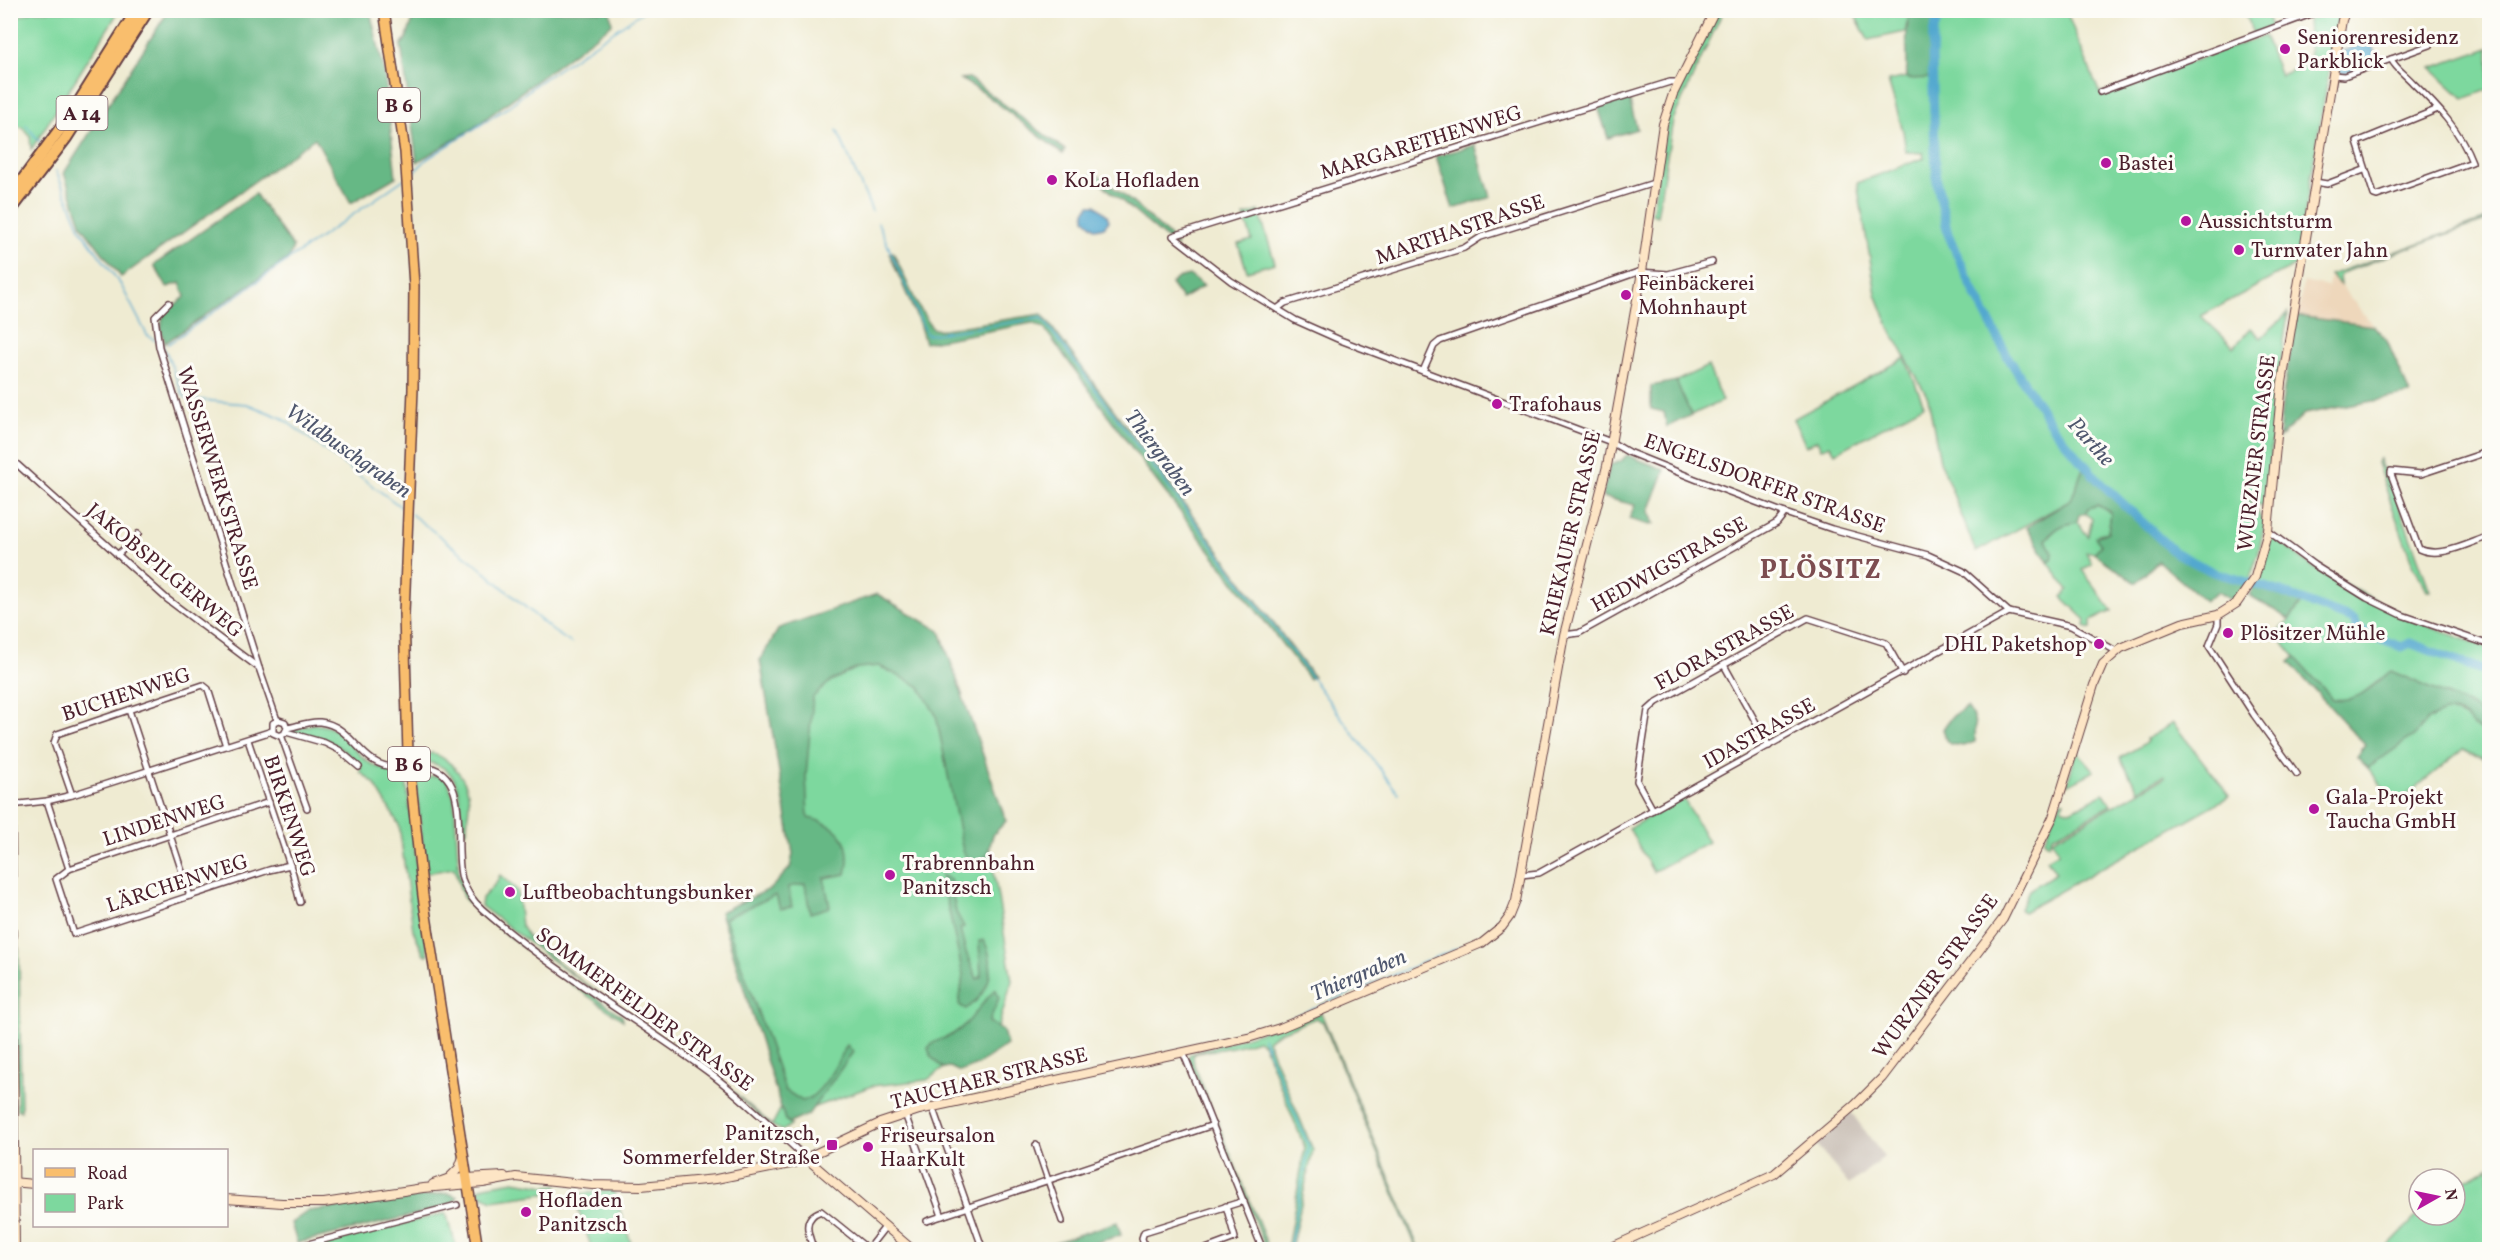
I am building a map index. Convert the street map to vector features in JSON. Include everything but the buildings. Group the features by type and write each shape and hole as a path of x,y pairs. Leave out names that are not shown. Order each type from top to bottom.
{"highway":[{"name":"A 14","path":"10,197 74,110 137,10"},
{"name":"A 14","path":"10,211 66,138 148,10"}],"main road":[{"name":"B 6","path":"378,10 387,39"},
{"name":"B 6","path":"384,10 408,177 415,321 407,510 404,676 414,825 478,1250"}],"street":[{"name":"KRIEKAUER STRASSE","path":"1502,927 1513,909 1521,875 1540,758 1564,635 1607,466 1642,272 1665,114 1678,82 1715,10"},
{"path":"2100,92 2322,10"},
{"name":"WURZNER STRASSE","path":"1605,1250 1779,1172 1882,1078 1994,933 2012,903 2054,817 2097,675 2103,664 2116,651 2182,623 2218,615 2237,603 2247,591 2255,577 2268,531 2282,383 2342,20 2346,10"},
{"path":"2333,75 2344,76 2430,45"},
{"path":"2391,59 2394,65 2438,109 2458,133 2472,162 2377,196 2374,195 2356,144 2358,140 2438,109"},
{"name":"MARGARETHENWEG","path":"1173,236 1671,82 1678,82"},
{"path":"2315,182 2327,184 2364,170"},
{"name":"MARTHASTRASSE","path":"1277,309 1285,303 1464,248 1481,237 1654,183"},
{"name":"ENGELSDORFER STRASSE","path":"1173,236 1231,281 1294,320 1340,340 1611,442 1628,452 1785,513 1832,529 1928,555 1963,571 2009,612 2071,626 2116,651"},
{"path":"1423,371 1434,346 1440,342 1642,272 1668,274 1712,262"},
{"name":"WASSERWERKSTRASSE","path":"168,303 155,317 159,347 260,668"},
{"path":"2490,451 2421,474 2391,471 2393,483 2416,546 2426,552 2444,552 2490,536"},
{"name":"JAKOBSPILGERWEG","path":"10,458 181,610 260,668"},
{"name":"HEDWIGSTRASSE","path":"1564,635 1579,633 1777,523 1785,513"},
{"path":"2268,531 2314,565 2367,597 2420,622 2490,645"},
{"path":"117,555 138,534"},
{"name":"IDASTRASSE","path":"1521,875 1539,873 1903,673 2009,612"},
{"path":"2218,615 2218,624 2209,646 2254,715 2297,774"},
{"name":"FLORASTRASSE","path":"1653,810 1637,781 1648,710 1657,702 1808,618 1886,643 1903,673"},
{"path":"1724,665 1769,746"},
{"path":"260,668 277,720"},
{"name":"BUCHENWEG","path":"72,795 54,737 203,685 208,689 226,746"},
{"path":"10,705 15,1250"},
{"path":"129,710 190,896"},
{"path":"272,732 272,726 277,720"},
{"path":"277,720 285,722 285,732 307,808"},
{"name":"SOMMERFELDER STRASSE","path":"285,732 314,722 333,726 348,736 371,760 385,767 423,765 443,773 454,787 462,878 469,895 480,908 536,951 712,1075 913,1250"},
{"path":"11,805 47,801 72,795 272,732 285,732 325,743 339,750 359,767"},
{"name":"BIRKENWEG","path":"248,740 300,902"},
{"path":"47,801 69,869"},
{"name":"LINDENWEG","path":"69,869 269,802"},
{"name":"LÄRCHENWEG","path":"69,869 56,879 74,934 269,870 290,866"},
{"name":"TAUCHAER STRASSE","path":"468,1181 516,1177 592,1185 641,1186 716,1179 783,1166 904,1114 932,1106 1233,1042 1280,1028 1465,951 1482,943 1502,927"},
{"path":"1183,1052 1263,1250"},
{"path":"932,1106 983,1250"},
{"path":"904,1114 942,1216"},
{"path":"927,1221 1213,1125"},
{"path":"1036,1145 1062,1221"},
{"path":"423,1188 447,1179 459,1168 463,1156"},
{"path":"447,1179 468,1181"},
{"path":"228,1199 311,1203 350,1200 468,1181"},
{"path":"13,1182 33,1184"},
{"path":"1145,1250 1142,1238 1144,1232 1244,1201"},
{"path":"285,1250 457,1206"},
{"path":"1203,1250 1234,1238 1226,1206"},
{"path":"814,1250 807,1230 807,1222 814,1214 821,1211 867,1249 885,1227"}],"shaded area":[{"path":"2330,275 2374,326 2298,316 2303,282 2328,287"},
{"path":"1851,1112 1884,1157 1849,1185 1815,1143"}],"green space":[{"path":"169,10 370,11 384,70 396,177 351,203 315,138 121,277 82,226 64,173"},
{"path":"33,11 119,11 31,150 30,136 22,127 11,126 11,19"},
{"path":"416,11 610,11 612,24 472,129 417,162 401,45 406,39"},
{"path":"1717,11 1723,11 1673,120 1657,216 1652,214 1668,110"},
{"path":"1853,11 1910,11 1905,32 1868,40"},
{"path":"1910,11 1941,11 1933,36 1933,78 1908,79 1907,77 1907,32"},
{"path":"1941,11 2066,11 2100,94 2264,36 2280,75 2310,64 2308,20 2335,11 2339,13 2296,265 2201,316 2234,347 2251,328 2261,338 2288,313 2275,402 2266,509 2245,497 2265,523 2249,581 2199,567 2174,551 2084,466 2074,493 2068,502 1976,552 1940,461 1928,398 1889,327 1876,294 1857,183 1924,158 1923,153 1906,152 1903,131 1888,81 1907,77 1908,79 1933,77 1933,36"},
{"path":"2243,11 2265,11 2271,27 2253,33"},
{"path":"2489,48 2489,89 2464,99 2431,68"},
{"path":"969,78 1065,150 1063,154 981,91 960,79"},
{"path":"1629,98 1637,129 1608,138 1598,107"},
{"path":"1475,145 1491,197 1453,209 1436,156"},
{"path":"1095,173 1132,202 1176,242 1176,247 1091,175"},
{"path":"255,194 293,247 290,257 165,343 161,330 163,314 185,297 180,283 167,287 154,265"},
{"path":"1259,211 1275,263 1247,271 1238,244 1252,240 1244,216"},
{"path":"2489,218 2489,220 2345,272 2339,276 2340,285 2330,275"},
{"path":"893,252 917,304 932,328 938,330 1042,314 1313,676 1309,679 1154,478 1044,328 1032,323 925,343 919,323 889,253"},
{"path":"1189,275 1204,286 1182,299 1171,284 1178,278"},
{"path":"2296,316 2374,326 2387,341 2410,394 2304,414 2279,438 2282,402"},
{"path":"1905,358 1924,405 1835,453 1830,445 1821,449 1817,440 1806,446 1793,419"},
{"path":"1708,366 1722,401 1691,415 1676,381"},
{"path":"1676,381 1691,415 1667,427 1664,412 1651,409 1651,386"},
{"path":"1627,455 1665,470 1649,511 1654,524 1629,519 1635,505 1602,497 1610,465 1621,461"},
{"path":"2379,458 2380,466 2386,471 2430,591 2427,591 2411,560 2377,463"},
{"path":"2084,465 2174,551 2199,567 2247,583 2232,601 2218,592 2205,601 2158,561 2136,583 2092,552 2095,552 2101,545 2095,537 2108,532 2111,513 2098,505 2088,508 2085,513 2079,515 2077,522 2060,527 2049,536 2046,540 2053,554 2052,560 2048,562 2027,527 2068,502 2074,493"},
{"path":"2097,505 2111,513 2108,532 2098,534 2101,545 2095,552 2086,552 2092,564 2082,570 2112,611 2091,621 2091,629 2085,627 2086,620 2062,597 2068,590 2048,562 2052,560 2046,540 2059,526 2077,522 2088,536 2092,519 2085,513 2088,508"},
{"path":"2271,539 2278,540 2313,567 2419,623 2489,648 2489,718 2462,702 2391,671 2358,697 2346,701 2333,699 2320,688 2277,635 2302,603 2313,604 2258,582"},
{"path":"2254,587 2302,603 2289,619 2249,595"},
{"path":"877,594 940,631 1006,821 993,835 987,856 975,862 967,858 963,851 936,715 919,686 879,666 857,668 831,681 813,697 806,776 808,818 828,825 842,836 848,853 846,874 824,878 830,907 810,913 805,884 788,887 792,907 780,909 776,895 725,918 785,1090 802,1101 809,1098 828,1078 847,1045 853,1052 808,1115 790,1123 785,1120 720,912 770,889 790,868 793,854 760,660 779,628"},
{"name":"Trabrennbahn Panitzsch","path":"921,657 983,808 1012,981 997,1031 927,1080 872,1086 790,1116 721,915 771,892 801,859 791,707 833,663"},
{"path":"2295,657 2333,699 2342,700 2358,696 2391,671 2462,702 2489,718 2489,736 2459,713 2444,712 2427,720 2416,734 2368,768 2357,757 2365,745 2289,662"},
{"path":"1967,707 1975,723 1975,742 1963,746 1950,744 1946,740 1943,729 1951,717"},
{"path":"2444,712 2464,717 2489,736 2489,762 2463,749 2396,804 2368,768 2416,734 2427,720"},
{"path":"2173,723 2230,796 2023,912 2020,909 2029,890 2056,873 2047,859 2059,852 2052,840 2165,777 2164,775 2138,790 2120,758"},
{"path":"313,724 334,729 373,765 405,771 428,955 424,954 413,930 399,825 374,783 360,772 361,766 346,753 320,738 291,734 291,731"},
{"path":"2077,751 2095,771 2067,785"},
{"path":"432,753 452,765 466,785 469,801 465,832 462,831 459,793 450,773 430,763 415,762 416,757"},
{"path":"441,775 448,782 454,798 459,875 466,894 479,910 552,967 622,1016 623,1020 572,985 475,910 463,897 454,868 426,873 416,785 419,778"},
{"path":"2104,793 2111,805 2052,837 2049,845 2044,840 2061,801 2064,801 2062,808 2071,811"},
{"path":"1683,798 1708,842 1653,872 1629,828"},
{"path":"500,875 517,890 521,926 528,937 579,979 715,1076 772,1125 781,1108 785,1120 791,1125 782,1131 767,1123 712,1074 557,964 481,906 482,898 497,882"},
{"path":"941,875 950,879 956,912 964,927 960,929 966,952 977,979 981,977 979,941 984,940 990,959 991,969 986,987 966,1009 959,1005 963,975"},
{"path":"15,949 19,949 21,1111 17,1109"},
{"path":"996,989 999,998 989,1022 1003,1031 1007,1045 977,1065 960,1072 950,1067 943,1068 931,1057 928,1048 960,1029"},
{"path":"1321,1013 1419,1249 1417,1249 1323,1022 1316,1018 1280,1032 1267,1040 1313,1150 1291,1249 1287,1249 1305,1148 1263,1043 1258,1040 1196,1053 1193,1056 1194,1065 1269,1249 1266,1249 1188,1058 1190,1054"},
{"path":"2489,1166 2489,1249 2385,1249 2407,1226 2467,1227 2467,1180"},
{"path":"514,1181 546,1186 557,1185 558,1188 550,1193 492,1201 476,1191 485,1186"},
{"path":"613,1190 633,1249 592,1249 573,1195"},
{"path":"448,1193 458,1197 444,1208 297,1243 291,1223 308,1211"},
{"path":"446,1213 457,1249 297,1250"},
{"path":"1117,1222 1121,1235 1075,1249 1035,1249"}],"water":[{"path":"2371,40 2379,61 2343,74 2338,72 2340,52"},
{"path":"1090,205 1096,205 1107,215 1109,221 1104,227 1096,229 1085,219 1085,211"}],"waterway":[{"path":"411,175 427,159 508,107 536,84 645,10"},
{"name":"Parthe","path":"1941,10 1933,33 1932,55 1937,183 1948,234 1976,296 2009,359 2054,429 2097,479 2174,552 2213,572 2278,591 2354,620 2356,627 2374,637 2402,647 2410,643 2490,673"},
{"name":"Wildbuschgraben","path":"26,125 40,142"},
{"name":"Thiergraben","path":"837,130 872,211"},
{"name":"Wildbuschgraben","path":"56,171 81,230 121,285 147,335 156,341"},
{"path":"168,344 404,179"},
{"name":"Thiergraben","path":"878,223 927,335 1042,318 1398,793"},
{"name":"Wildbuschgraben","path":"161,343 183,395 188,399 247,404 282,418 405,510"},
{"name":"Wildbuschgraben","path":"411,514 477,565 553,631 571,643"},
{"name":"Thiergraben","path":"1264,1029 1468,944"},
{"name":"Thiergraben","path":"1263,1038 1309,1147 1289,1250"}],"place":[{"name":"Seniorenresidenz Parkblick","path":"2285,49"},
{"name":"Bastei","path":"2106,163"},
{"name":"KoLa Hofladen","path":"1052,180"},
{"name":"Aussichtsturm","path":"2186,221"},
{"name":"Turnvater Jahn","path":"2239,250"},
{"name":"Feinbäckerei Mohnhaupt","path":"1626,295"},
{"name":"Trafohaus","path":"1497,404"},
{"name":"Plösitzer Mühle","path":"2228,633"},
{"name":"DHL Paketshop","path":"2099,644"},
{"name":"Gala-Projekt Taucha GmbH","path":"2314,809"},
{"name":"Trabrennbahn Panitzsch","path":"890,875"},
{"name":"Luftbeobachtungsbunker","path":"510,892"},
{"name":"Panitzsch, Sommerfelder Straße","path":"832,1145"},
{"name":"Friseursalon HaarKult","path":"868,1147"},
{"name":"Hofladen Panitzsch","path":"526,1212"}],"district":[{"name":"PLÖSITZ","path":"1821,569"}]}
